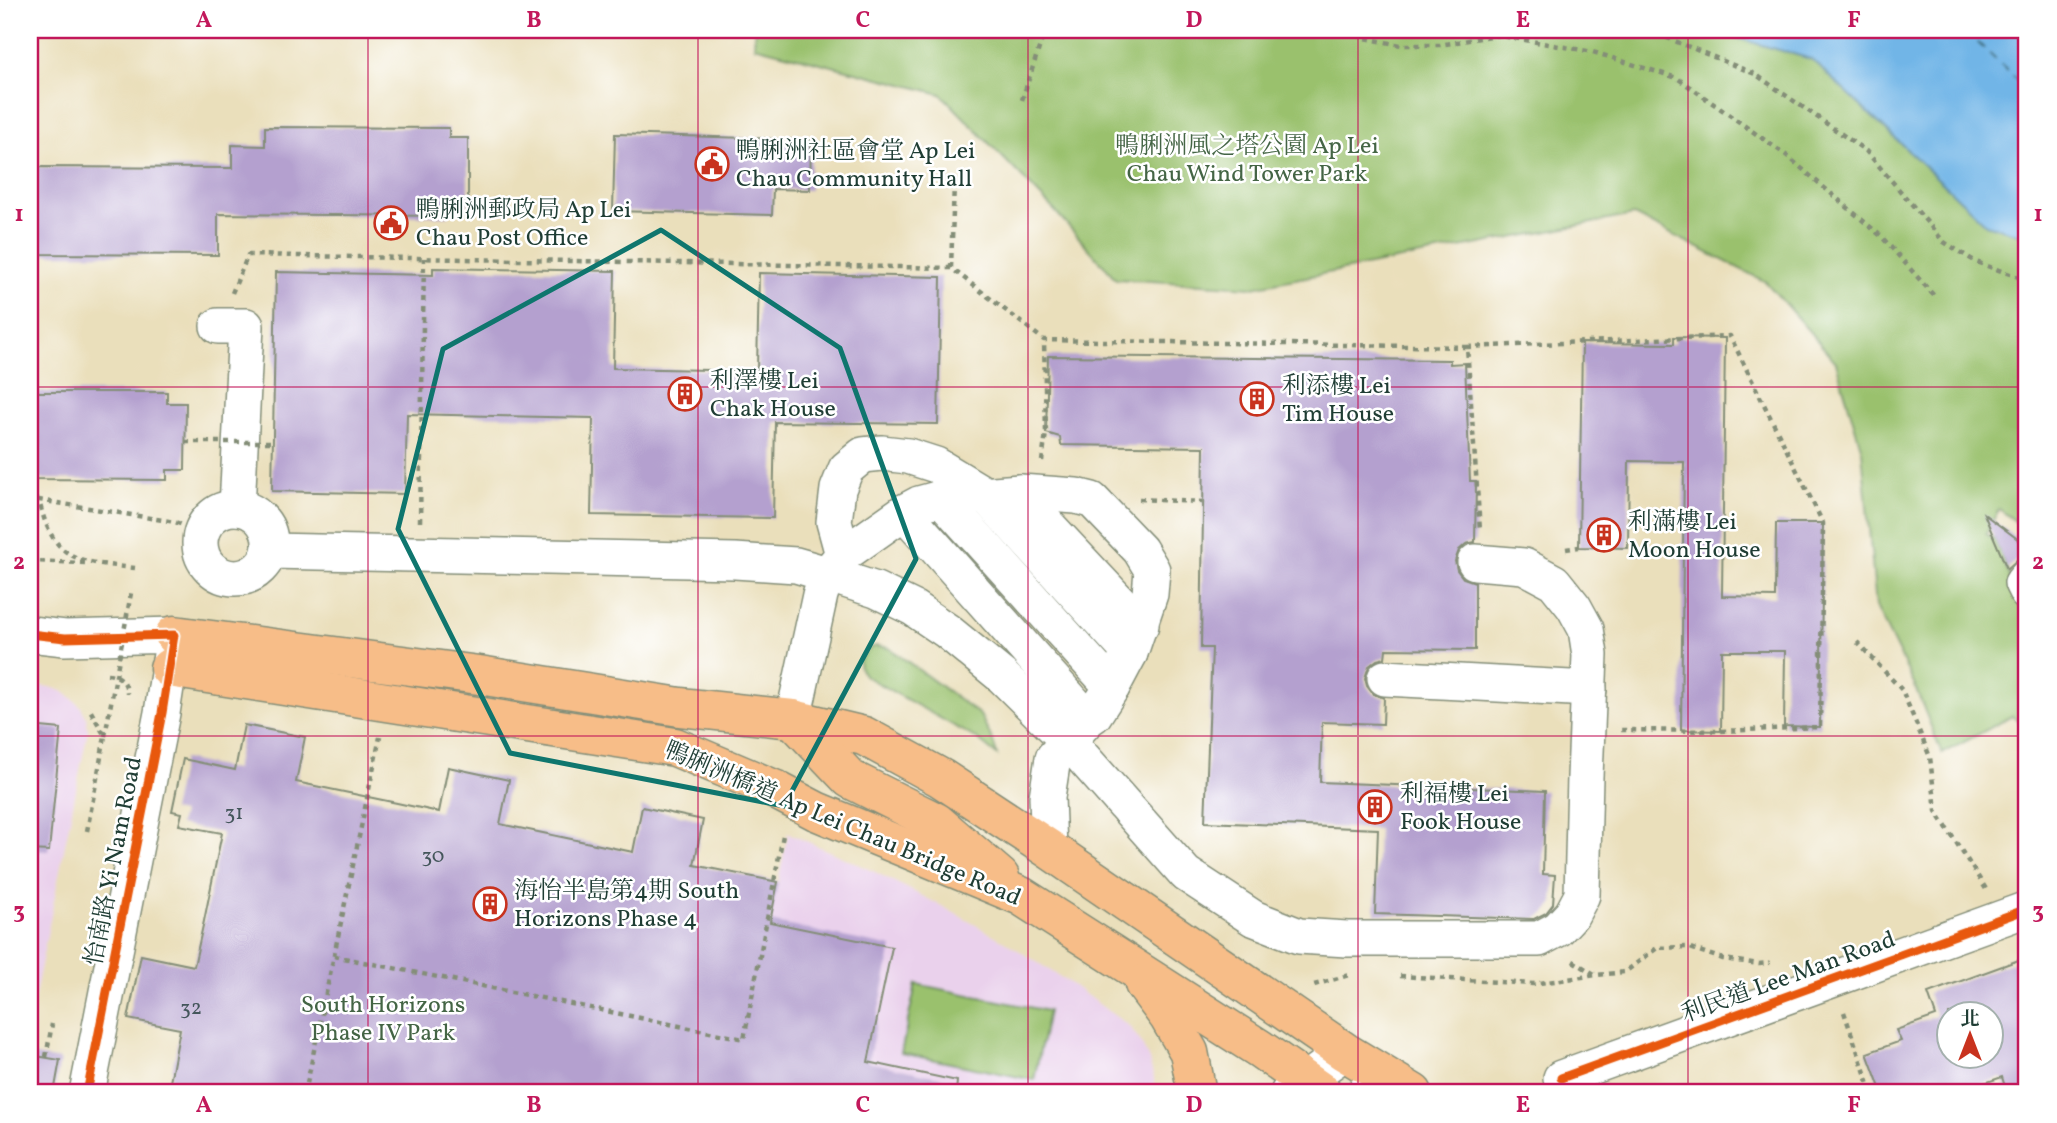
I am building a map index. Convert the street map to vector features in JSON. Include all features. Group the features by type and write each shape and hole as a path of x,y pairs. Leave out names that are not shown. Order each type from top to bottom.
{"main road":[{"name":"鴨脷洲橋道 Ap Lei Chau Bridge Road","path":"171,652 479,674 680,707 793,719 864,736 941,779 1049,849 1345,1052 1386,1087"},
{"name":"鴨脷洲橋道 Ap Lei Chau Bridge Road","path":"171,652 675,747 774,789 816,811 1021,896 1260,1049 1305,1089"},
{"path":"793,719 850,779 936,822 1021,896"},
{"path":"1131,967 1168,1016 1189,1052 1195,1093"}],"street":[{"path":"218,326 246,326 237,508"},
{"path":"835,565 834,522 838,489 846,469 863,455 881,453 936,466 984,494 1140,624"},
{"path":"793,719 820,595 835,565 904,512 919,504 941,498 984,494 1038,494 1092,500 1140,550 1152,570 1140,624 1112,687 1094,715 1053,758 1047,797 1049,849"},
{"path":"1038,494 1038,516 1140,624"},
{"path":"941,498 1112,687"},
{"path":"237,508 256,514 269,531 271,541 266,562 248,576 237,578 215,572 201,555 200,544 201,532 215,514 225,509 237,508"},
{"path":"904,512 1078,730 1186,874 1253,918 1299,936 1347,939 1539,939 1559,929 1572,915 1582,895 1590,655 1586,629 1574,607 1554,582 1524,565 1478,549"},
{"path":"270,551 835,565 876,590 914,608 1078,730"},
{"path":"2027,577 2022,583 2027,593"},
{"name":"鴨脷洲橋道 Ap Lei Chau Bridge Road","path":"30,634 171,652"},
{"name":"怡南路 Yi Nam Road","path":"87,1093 160,727 171,652"},
{"path":"1385,678 1589,689"},
{"name":"利民道 Lee Man Road","path":"1561,1078 2027,909"},
{"path":"1305,1089 1345,1052"}],"path":[{"path":"1022,100 1045,30"},
{"path":"1348,30 1364,38 1401,45 1440,45 1497,35 1593,52 1677,78 1786,155 1881,236 1936,298"},
{"path":"1648,30 1755,74 1866,151 1944,242 1976,262 2027,280"},
{"path":"951,268 954,183"},
{"path":"218,326 248,255 951,268 1044,340 1467,348 1730,336 1823,523 1820,727 1721,731 1587,730"},
{"path":"419,554 424,258"},
{"path":"1038,494 1046,433 1044,340"},
{"path":"1467,348 1478,549"},
{"path":"185,442 273,442"},
{"path":"1133,499 1202,502"},
{"path":"90,563 65,551 55,541 47,528 39,500 175,522 201,532"},
{"path":"1555,551 1579,547"},
{"path":"30,561 135,568"},
{"path":"87,831 131,593"},
{"path":"1857,642 1902,690 1930,757 1936,811 1986,889"},
{"path":"111,674 125,683 127,698"},
{"path":"89,708 105,736"},
{"path":"305,1093 380,737"},
{"path":"334,956 744,1039 785,823"},
{"path":"1974,894 1997,885"},
{"path":"1539,939 1596,975"},
{"path":"1395,976 1533,984 1625,972 1657,948 1687,947 1723,960 1759,964 1772,962"},
{"path":"1310,986 1354,974"},
{"path":"1842,1007 1872,1093"},
{"path":"46,1057 52,1024"}],"highlighted area":[{"path":"661,230 840,348 916,559 784,806 510,753 398,529 443,349"}],"shaded area":[{"path":"30,685 50,687 72,698 86,717 88,730 30,1020"},
{"path":"788,833 938,904 1004,941 1068,982 1129,1026 1141,1042 1149,1060 1154,1093 735,1093"}],"green space":[{"name":"鴨脷洲風之塔公園 Ap Lei Chau Wind Tower Park","path":"755,30 1709,30 1811,59 1986,224 2027,237 2027,530 1999,509 1986,534 1995,539 2010,577 2027,607 2027,729 2012,716 1942,754 1914,684 1876,607 1862,451 1836,362 1766,282 1634,215 1253,287 1116,279 1055,211 941,94 754,46"},
{"path":"870,648 889,648 980,715 997,755 977,739 865,676 859,661"},
{"path":"916,984 1048,1011 1034,1080 901,1053"}],"water":[{"path":"1709,30 2027,30 2027,237 1986,224 1811,59"}],"building":[{"path":"265,127 449,128 449,138 468,138 468,206 449,206 449,216 218,214 218,255 33,254 33,244 30,244 30,177 34,177 34,167 232,168 232,145 265,146"},
{"name":"鴨脷洲社區會堂 Ap Lei Chau Community Hall","path":"615,134 811,140 810,190 773,189 772,215 613,211"},
{"path":"433,268 615,271 613,368 757,371 759,273 941,277 938,424 775,422 773,518 591,515 593,418 407,414 405,494 272,491 276,272 433,275"},
{"name":"利滿樓 Lei Moon House","path":"1674,337 1725,338 1722,596 1775,597 1776,523 1823,523 1820,727 1784,726 1785,651 1722,651 1721,731 1681,730 1684,462 1629,461 1628,548 1579,547 1582,343 1674,344"},
{"path":"1048,356 1450,360 1450,364 1465,363 1470,481 1476,481 1475,542 1466,544 1459,550 1455,561 1463,578 1475,582 1475,650 1386,649 1385,658 1369,666 1365,678 1373,694 1384,698 1383,724 1322,722 1320,782 1545,791 1543,874 1555,875 1553,904 1546,913 1534,919 1375,914 1378,829 1205,822 1212,648 1201,648 1204,447 1061,445 1060,437 1046,433"},
{"path":"30,392 167,392 167,403 186,403 185,470 167,470 167,480 30,479"},
{"path":"1984,514 2027,546 2027,557 2019,558 2007,569"},
{"name":"海怡半島第4期 South Horizons Phase 4","path":"244,725 305,737 296,782 439,812 448,767 509,780 500,824 633,852 642,807 703,820 694,865 778,882 770,922 892,947 868,1062 957,1081 956,1093 168,1093 180,1029 128,1019 141,955 194,966 222,833 179,825 182,813 172,811 183,759 235,770"},
{"path":"30,726 61,729 49,851 30,850"},
{"path":"2027,957 2027,1093 2007,1093 2002,1077 1955,1093 1882,1093 1867,1053 1901,1041 1896,1030 1934,1017 1934,1070 2004,1070 2004,1000 1934,1000 1934,1010 1928,993"},
{"path":"30,1055 60,1060 54,1093 30,1093"}],"ferry route":[{"path":"1968,30 2027,90"}],"cycle path":[{"path":"30,634 65,638 174,635 162,713 87,1093"},
{"path":"1561,1078 2027,909"}],"place":[{"name":"鴨脷洲社區會堂 Ap Lei Chau Community Hall","path":"712,164"},
{"name":"鴨脷洲郵政局 Ap Lei Chau Post Office","path":"391,223"},
{"name":"利澤樓 Lei Chak House","path":"685,394"},
{"name":"利添樓 Lei Tim House","path":"1257,399"},
{"name":"利滿樓 Lei Moon House","path":"1604,535"},
{"name":"利福樓 Lei Fook House","path":"1375,807"},
{"name":"海怡半島第4期 South Horizons Phase 4","path":"490,904"}],"park label":[{"name":"South Horizons Phase IV Park","path":"383,1018"}]}
